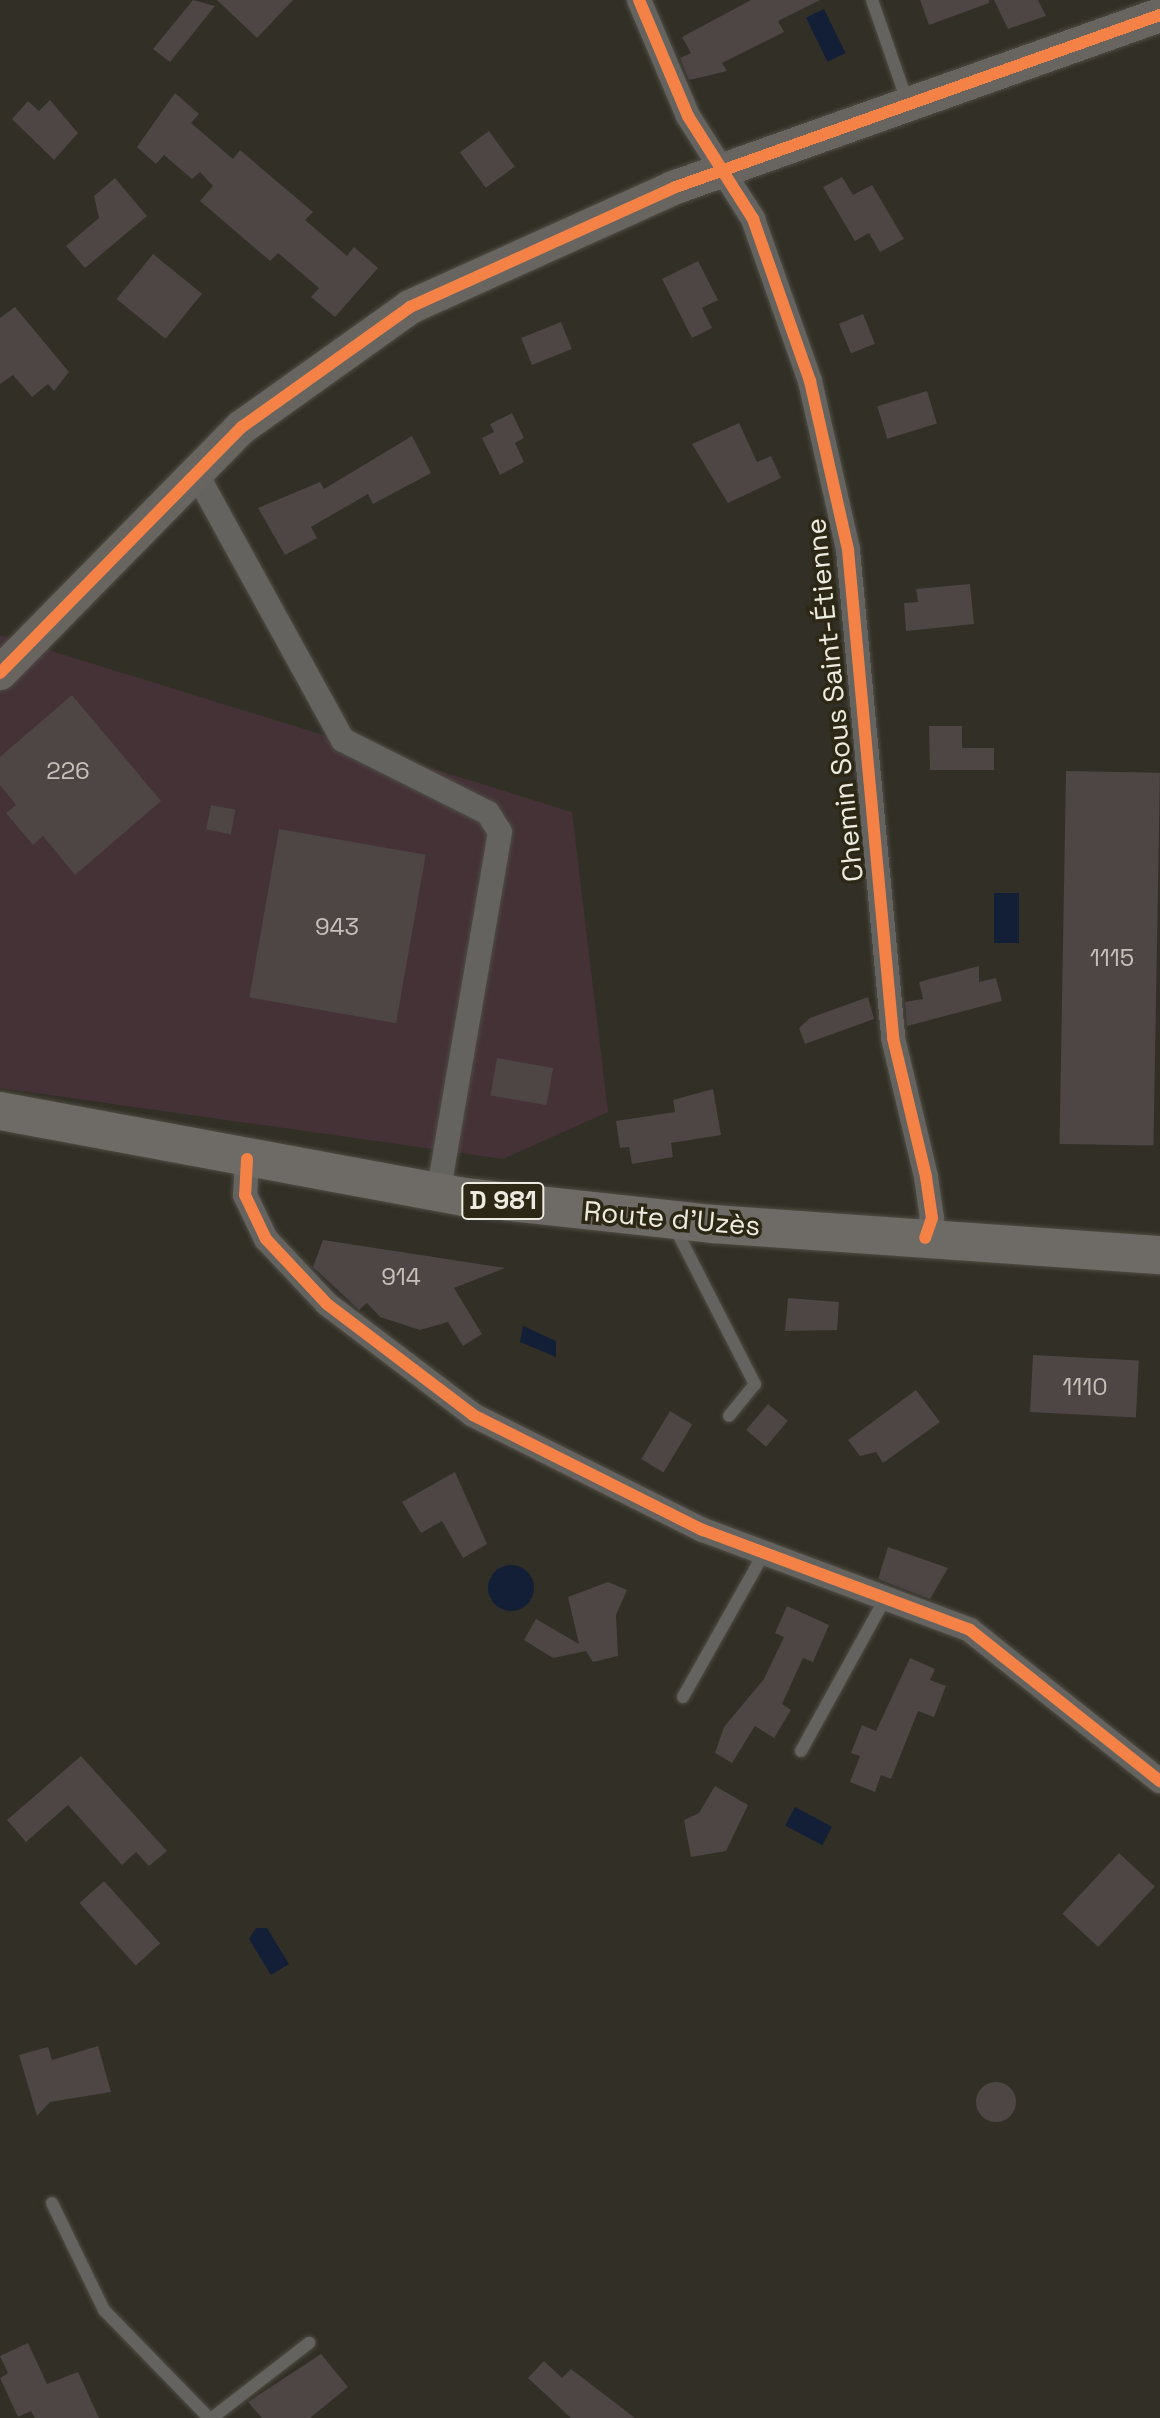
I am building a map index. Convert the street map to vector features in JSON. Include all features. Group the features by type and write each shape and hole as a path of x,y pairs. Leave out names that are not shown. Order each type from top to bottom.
{"main road":[{"name":"Route d'Uzès","path":"0,1111 438,1193 671,1219 1160,1255"}],"street":[{"name":"Chemin Sous Saint-Étienne","path":"639,0 688,116 753,219 810,381 848,550 893,1038 926,1177 932,1218 925,1238"},
{"path":"0,673 242,427 410,307 722,171 907,101 1160,15"},
{"path":"196,473 343,740 488,813 500,832 438,1193"},
{"path":"247,1159 245,1195 266,1239 327,1304 398,1362 473,1415 764,1553 970,1630 1160,1781"}],"lane":[{"path":"872,0 907,101"},
{"path":"671,1219 755,1384 729,1416"},
{"path":"683,1697 764,1553"},
{"path":"801,1751 885,1599"},
{"path":"52,2203 104,2310 211,2418 309,2343"}],"shaded area":[{"path":"0,635 572,812 608,1112 503,1159 0,1088"}],"water":[{"path":"824,9 845,53 828,62 806,18"},
{"path":"994,893 1019,893 1019,943 994,943"},
{"path":"523,1326 556,1341 556,1357 520,1342"},
{"path":"511,1565 527,1572 534,1588 527,1604 511,1611 495,1604 488,1588 495,1572"},
{"path":"795,1807 832,1827 822,1845 785,1826"},
{"path":"256,1928 267,1928 289,1964 271,1975 249,1939"}],"building":[{"path":"193,0 215,6 170,62 153,49"},
{"path":"217,0 293,0 257,38"},
{"path":"751,0 820,0 778,21 784,32 722,63 727,71 689,80 680,58 691,53 682,37"},
{"path":"920,0 989,0 989,3 929,25"},
{"path":"994,0 1038,0 1046,16 1008,29"},
{"path":"175,93 199,114 191,123 233,159 240,150 313,212 305,220 347,256 354,247 378,268 335,317 311,297 319,288 278,253 270,261 200,201 213,186 200,172 192,179 164,155 156,164 137,147"},
{"path":"50,100 78,133 54,160 12,119 28,101 39,111"},
{"path":"489,131 515,167 486,188 460,152"},
{"path":"842,177 853,195 872,185 904,239 880,252 869,233 855,241 823,187"},
{"path":"115,178 147,216 85,268 66,246 99,218 94,196"},
{"path":"153,254 202,294 165,339 116,299"},
{"path":"698,261 718,300 702,308 712,328 692,338 662,279"},
{"path":"15,307 69,372 54,391 48,384 32,397 13,375 0,384 0,318"},
{"path":"863,314 875,344 851,353 839,324"},
{"path":"561,322 572,349 532,365 521,338"},
{"path":"927,391 937,424 887,439 877,406"},
{"path":"512,413 524,438 515,443 524,462 500,475 482,438 494,432 490,424"},
{"path":"739,423 757,462 771,456 781,478 728,503 692,444"},
{"path":"412,436 431,473 373,504 368,494 311,527 317,538 285,555 258,508 320,482 324,489"},
{"path":"970,584 974,624 906,631 904,603 918,602 916,589"},
{"path":"72,695 161,801 75,875 43,836 33,845 6,813 16,805 0,785 0,757"},
{"path":"929,726 962,726 962,748 994,748 994,770 930,770"},
{"path":"1066,771 1160,773 1153,1146 1059,1144"},
{"path":"211,805 236,810 231,834 206,830"},
{"path":"279,829 426,855 396,1023 249,997"},
{"path":"979,966 979,982 996,978 1002,1001 907,1026 905,1002 923,999 919,982"},
{"path":"868,997 874,1019 805,1044 799,1028 810,1018"},
{"path":"497,1058 553,1068 547,1105 490,1095"},
{"path":"713,1089 721,1135 671,1143 673,1157 632,1164 629,1147 620,1148 616,1121 675,1112 673,1100"},
{"path":"323,1240 505,1268 454,1288 482,1334 463,1346 448,1322 420,1330 380,1317 367,1303 359,1310 313,1267"},
{"path":"788,1298 839,1302 837,1330 785,1331"},
{"path":"1033,1355 1139,1361 1136,1417 1030,1412"},
{"path":"916,1390 940,1422 883,1463 876,1452 860,1456 848,1440"},
{"path":"768,1404 788,1421 766,1447 746,1430"},
{"path":"670,1411 692,1424 663,1472 641,1459"},
{"path":"455,1472 487,1544 463,1558 442,1521 421,1533 402,1502"},
{"path":"888,1547 948,1568 930,1599 878,1579"},
{"path":"608,1582 627,1590 616,1615 618,1656 593,1662 586,1651 553,1658 524,1640 536,1619 579,1644 568,1597"},
{"path":"787,1606 829,1625 813,1662 803,1658 782,1704 791,1710 774,1738 755,1726 732,1763 715,1753 724,1727 764,1679 784,1637 775,1633"},
{"path":"910,1658 935,1669 930,1680 946,1686 934,1717 918,1711 891,1779 881,1775 875,1792 850,1782 860,1756 851,1753 862,1725 876,1731"},
{"path":"81,1756 167,1851 149,1866 136,1852 122,1865 68,1805 26,1842 7,1820"},
{"path":"715,1786 748,1805 726,1851 691,1857 684,1820 699,1813"},
{"path":"1119,1853 1155,1886 1098,1947 1062,1914"},
{"path":"104,1881 160,1943 136,1966 79,1903"},
{"path":"98,2046 111,2092 50,2102 37,2116 19,2055 48,2047 52,2060"},
{"path":"996,2082 1010,2088 1016,2102 1010,2116 996,2122 982,2116 976,2102 982,2088"},
{"path":"28,2343 47,2384 78,2372 99,2418 35,2418 31,2411 18,2417 0,2378 8,2373 0,2356"},
{"path":"321,2354 348,2387 310,2418 262,2418 248,2402"},
{"path":"544,2361 562,2378 571,2369 635,2418 571,2418 528,2378"}],"cycle path":[{"path":"639,0 688,116 753,219 810,381 848,550 893,1038 926,1177 932,1218 925,1238"},
{"path":"0,673 242,427 410,307 673,188 1160,15"},
{"path":"247,1159 245,1195 266,1239 327,1304 473,1415 703,1530 970,1630 1160,1781"}]}
